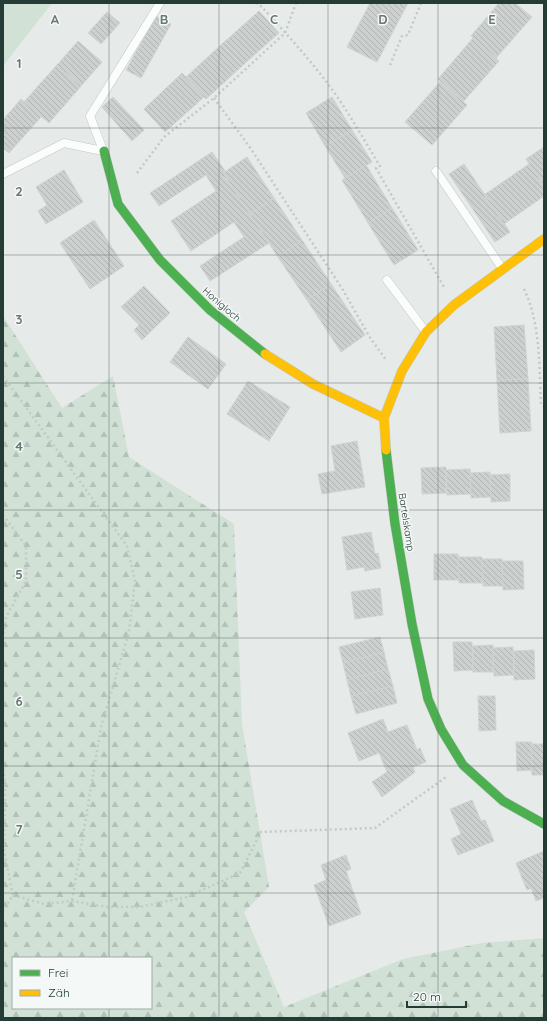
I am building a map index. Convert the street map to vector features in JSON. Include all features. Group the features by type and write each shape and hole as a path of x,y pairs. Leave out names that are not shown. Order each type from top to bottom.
{"street":[{"name":"Honigloch","path":"104,151 118,204 160,260 210,310 260,350 313,384 384,418"},
{"name":"Bartelskamp","path":"544,239 454,305 426,332 402,371 384,418 388,471 395,524 412,624 431,705 441,729 463,765 503,801 544,824"}],"lane":[{"path":"104,151 90,116 160,3"},
{"path":"3,174 64,143 104,151"},
{"path":"436,171 502,269"},
{"path":"387,280 426,332"}],"path":[{"path":"256,3 259,4 286,33 330,88 356,127 380,166 376,168 445,289"},
{"path":"136,173 164,138 214,98 286,33 296,3"},
{"path":"390,65 402,36 408,35 421,3"},
{"path":"214,98 251,149 339,283 369,336 387,361"},
{"path":"524,289 536,327 541,405 544,406"},
{"path":"3,376 127,546 136,581 128,632 101,727 72,901"},
{"path":"3,515 26,546 26,581 5,618 3,637"},
{"path":"3,764 5,784 4,851 13,895 3,911"},
{"path":"13,895 44,904 72,901 107,907 139,907 187,897 240,873 261,832 375,828 463,765"}],"green space":[{"path":"3,3 52,3 3,66"},
{"path":"3,316 62,408 113,376 129,457 234,524 242,724 269,887 244,912 284,1007 403,959 482,943 544,938 544,1018 3,1018"}],"building":[{"path":"370,3 408,3 377,62 347,47"},
{"path":"499,3 515,3 532,17 496,58 471,36"},
{"path":"259,11 279,33 242,66 222,44"},
{"path":"107,12 120,23 101,44 88,33"},
{"path":"156,16 171,24 141,78 126,70"},
{"path":"473,38 499,61 463,102 438,79"},
{"path":"78,41 102,62 81,86 57,65"},
{"path":"222,44 242,66 206,99 186,77"},
{"path":"57,65 81,86 63,107 39,85"},
{"path":"182,73 204,97 165,132 144,109"},
{"path":"440,82 467,105 432,145 405,122"},
{"path":"39,85 63,107 49,123 24,102"},
{"path":"113,97 144,130 132,141 102,107"},
{"path":"332,97 352,130 325,146 306,113"},
{"path":"21,99 41,117 9,153 3,148 3,120"},
{"path":"352,130 372,162 345,178 325,146"},
{"path":"544,147 544,186 526,159"},
{"path":"212,152 225,171 223,173 269,243 210,281 200,266 244,237 234,222 191,251 171,221 216,191 206,175 159,206 150,193"},
{"path":"247,157 274,198 250,214 223,173"},
{"path":"464,164 510,232 495,242 449,174"},
{"path":"529,164 544,186 544,196 504,224 484,195"},
{"path":"366,165 392,208 368,223 342,180"},
{"path":"64,170 83,202 46,224 38,211 47,205 36,187"},
{"path":"274,198 302,240 278,257 250,214"},
{"path":"392,208 418,250 394,265 368,223"},
{"path":"94,220 124,266 90,289 60,243"},
{"path":"302,240 331,284 307,300 278,257"},
{"path":"331,284 365,335 341,352 307,300"},
{"path":"144,286 170,313 142,340 134,330 139,325 121,307"},
{"path":"524,325 528,379 497,380 494,327"},
{"path":"188,337 226,364 208,389 170,362"},
{"path":"528,379 531,431 500,433 497,380"},
{"path":"248,381 290,407 269,441 227,414"},
{"path":"357,441 365,487 322,494 318,474 335,471 331,446"},
{"path":"446,467 446,493 422,494 421,468"},
{"path":"470,469 471,494 447,495 446,470"},
{"path":"490,472 491,497 471,498 470,473"},
{"path":"510,474 510,501 491,502 490,475"},
{"path":"371,532 375,554 378,553 381,568 365,571 364,567 347,570 342,537"},
{"path":"434,554 458,554 459,580 434,580"},
{"path":"458,557 482,557 483,583 459,583"},
{"path":"482,559 502,559 503,586 483,586"},
{"path":"502,561 523,561 524,589 503,590"},
{"path":"380,588 383,615 355,619 351,592"},
{"path":"380,637 384,652 343,663 339,647"},
{"path":"453,642 472,642 473,670 454,671"},
{"path":"493,645 493,672 473,672 473,646"},
{"path":"513,647 514,675 494,676 493,648"},
{"path":"534,650 535,679 514,680 514,651"},
{"path":"384,652 388,669 347,680 343,663"},
{"path":"388,669 393,686 351,696 347,680"},
{"path":"393,686 397,703 356,714 351,696"},
{"path":"478,696 495,696 496,730 479,731"},
{"path":"383,719 388,732 407,725 417,750 420,748 426,762 413,767 415,772 382,797 372,782 387,772 379,753 359,761 348,733"},
{"path":"516,742 532,742 532,770 517,771"},
{"path":"531,744 544,744 544,775 532,775"},
{"path":"472,800 481,821 485,820 494,841 458,855 451,839 461,834 450,809"},
{"path":"544,851 544,898 536,901 531,888 527,890 516,863"},
{"path":"346,855 351,869 346,871 361,914 329,926 314,885 326,880 321,865"}],"traffic: fast":[{"path":"104,151 118,204 160,260 210,310 265,354"},
{"path":"386,450 395,524 412,624 428,699 441,729 463,765 503,801 544,824"}],"traffic: slow":[{"path":"386,450 384,418 402,371 426,332 454,305 544,239"},
{"path":"265,354 313,384 384,418"}]}
